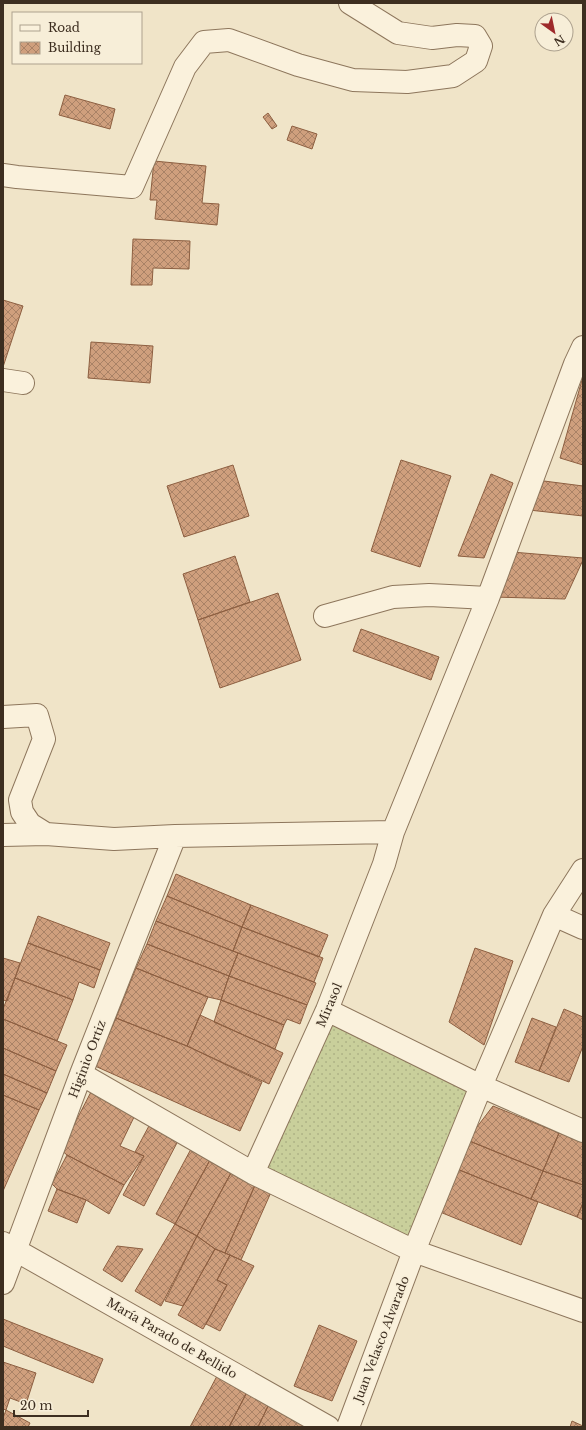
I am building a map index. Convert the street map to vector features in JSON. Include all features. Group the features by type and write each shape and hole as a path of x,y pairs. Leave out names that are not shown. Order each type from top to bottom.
{"street":[{"path":"3,175 18,178 132,187 185,67 204,42 229,40 298,65 352,80 407,82 453,76 476,61 481,46 474,36 432,38 398,33 350,3"},
{"name":"Mirasol","path":"253,1173 327,1010 384,864 393,832 488,598 575,364 583,347"},
{"path":"325,616 393,597 429,595 488,598"},
{"path":"3,717 37,715 44,739 20,800 22,812 30,824 46,834"},
{"path":"3,835 46,834 114,839 175,836 393,832"},
{"name":"Higinio Ortiz","path":"3,1283 9,1246 81,1074 175,836"},
{"name":"Juan Velasco Alvarado","path":"348,1427 414,1251 481,1086 554,915 583,870"},
{"path":"554,915 583,928"},
{"path":"327,1010 481,1086 583,1131"},
{"path":"81,1074 253,1173 414,1251 583,1310"},
{"name":"María Parado de Bellido","path":"9,1246 328,1427"}],"green space":[{"path":"327,1010 481,1086 414,1251 253,1173"}],"building":[{"path":"65,95 115,109 110,129 59,115"},
{"path":"268,113 277,126 272,129 263,117"},
{"path":"292,126 317,134 312,149 287,140"},
{"path":"154,161 206,166 202,203 219,204 217,225 155,219 157,200 150,200"},
{"path":"133,239 190,241 189,269 153,268 152,285 131,285"},
{"path":"3,300 23,306 3,367"},
{"path":"91,342 153,346 150,383 88,378"},
{"path":"583,380 583,465 560,458"},
{"path":"401,460 451,476 420,567 371,551"},
{"path":"233,465 249,516 184,537 167,486"},
{"path":"491,474 513,483 484,558 458,556"},
{"path":"544,481 583,486 583,516 529,510"},
{"path":"512,552 583,558 583,560 565,599 493,597"},
{"path":"235,556 250,602 198,620 183,574"},
{"path":"278,593 301,660 220,688 198,620"},
{"path":"361,629 439,657 431,680 353,651"},
{"path":"176,874 251,905 242,927 167,896"},
{"path":"167,896 242,927 233,951 156,921"},
{"path":"251,905 328,935 319,957 242,927"},
{"path":"38,916 110,943 100,970 28,943"},
{"path":"156,921 238,953 229,976 147,944"},
{"path":"242,927 323,958 314,982 233,951"},
{"path":"28,943 100,970 94,988 79,982 73,1000 15,978"},
{"path":"147,944 229,976 221,1000 208,997 136,968"},
{"path":"475,948 513,961 484,1045 449,1022"},
{"path":"238,953 316,983 307,1005 229,976"},
{"path":"3,958 20,963 7,1001 3,1000"},
{"path":"136,968 208,997 187,1046 116,1018"},
{"path":"229,976 307,1005 300,1024 287,1019 284,1025 221,1000"},
{"path":"15,978 73,1000 57,1041 3,1019 3,1009"},
{"path":"221,1000 284,1025 275,1049 214,1022"},
{"path":"564,1009 583,1017 583,1046 569,1082 539,1071"},
{"path":"200,1015 283,1053 269,1084 187,1046"},
{"path":"116,1018 187,1046 262,1082 240,1131 95,1066"},
{"path":"532,1018 556,1027 539,1071 515,1062"},
{"path":"3,1019 67,1045 56,1071 3,1048"},
{"path":"3,1048 56,1071 47,1093 3,1074"},
{"path":"3,1074 47,1093 39,1110 3,1095"},
{"path":"92,1090 136,1113 120,1146 144,1156 124,1185 67,1155 61,1150"},
{"path":"3,1095 39,1110 3,1191"},
{"path":"493,1106 559,1133 543,1171 467,1140"},
{"path":"150,1124 179,1139 144,1206 123,1195 144,1156 135,1152"},
{"path":"559,1133 583,1141 583,1185 543,1171"},
{"path":"467,1140 543,1171 531,1199 457,1169"},
{"path":"191,1149 210,1160 175,1224 156,1214"},
{"path":"67,1155 124,1185 109,1214 86,1200 57,1189 52,1184"},
{"path":"210,1160 232,1171 197,1236 175,1224"},
{"path":"457,1169 538,1202 521,1245 440,1212"},
{"path":"232,1171 256,1183 225,1253 215,1249 197,1236"},
{"path":"543,1171 583,1185 583,1203 577,1217 531,1199"},
{"path":"256,1183 272,1190 241,1260 225,1253"},
{"path":"57,1189 86,1200 77,1223 48,1211"},
{"path":"583,1203 583,1220 577,1217"},
{"path":"175,1224 197,1236 161,1306 135,1291"},
{"path":"197,1236 215,1249 183,1306 165,1301"},
{"path":"117,1246 143,1249 122,1282 103,1270"},
{"path":"215,1249 230,1255 217,1280 227,1285 203,1329 178,1315"},
{"path":"230,1255 254,1266 220,1331 206,1324 227,1285 217,1280"},
{"path":"3,1319 103,1359 93,1383 3,1346"},
{"path":"319,1325 357,1341 332,1401 294,1386"},
{"path":"3,1362 36,1373 26,1404 10,1398 6,1410 3,1409"},
{"path":"217,1376 247,1392 229,1427 190,1427"},
{"path":"247,1392 269,1404 258,1427 229,1427"},
{"path":"269,1404 321,1427 258,1427"},
{"path":"6,1410 30,1423 28,1427 3,1427 3,1418"},
{"path":"572,1421 583,1426 583,1427 570,1427"}]}
